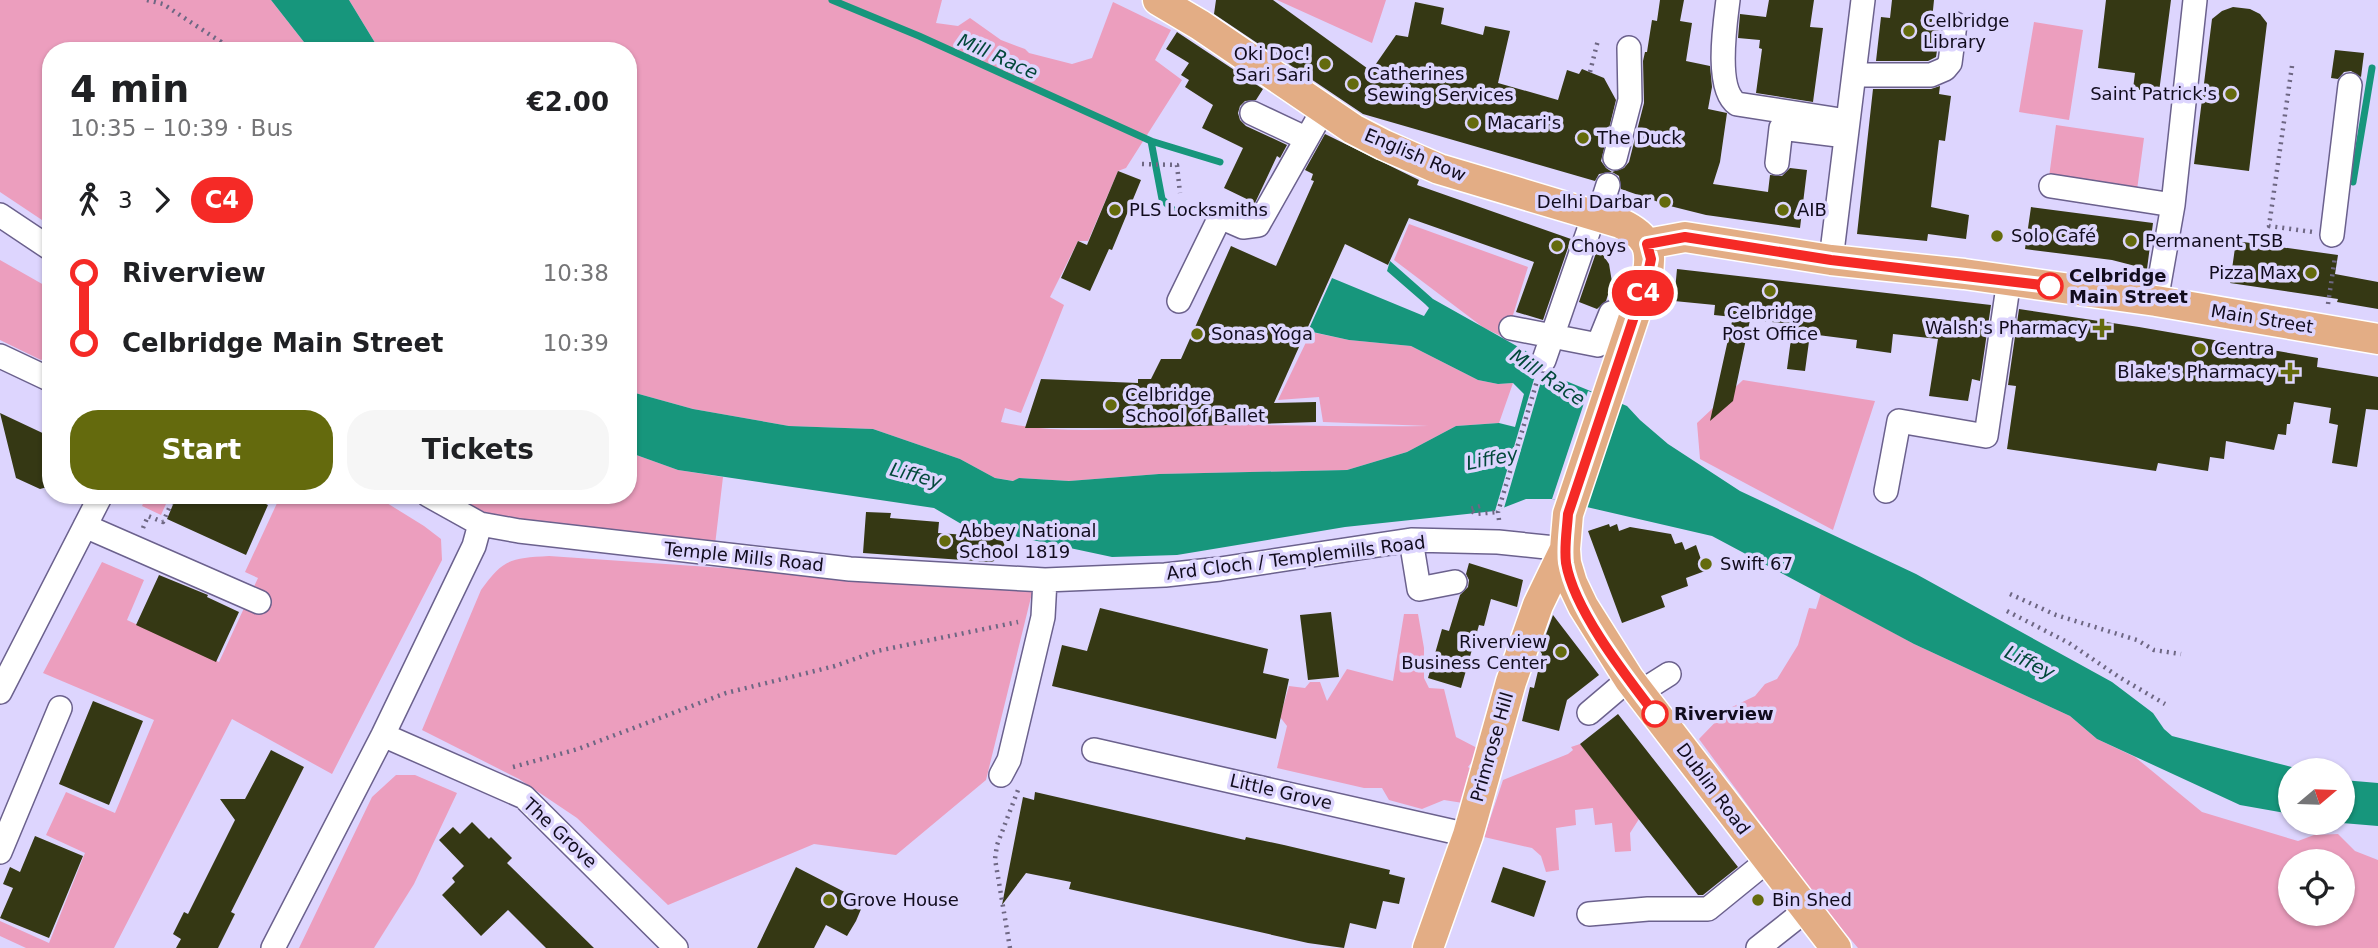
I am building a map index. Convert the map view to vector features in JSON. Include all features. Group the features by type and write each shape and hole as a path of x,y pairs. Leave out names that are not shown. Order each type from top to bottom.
{"main road":[{"name":"English Row","path":"1157,0 1194,14 1323,110 1353,129 1439,169 1620,223 1638,231 1647,244"},
{"name":"Main Street","path":"1647,244 1685,237 1831,260 2009,280 2156,301 2378,339"},
{"path":"1566,549 1568,514 1647,278 1651,259 1647,244"},
{"name":"Dublin Road","path":"1566,549 1566,564 1583,606 1634,686 1836,948"},
{"name":"Primrose Hill","path":"1428,948 1468,835 1511,682 1538,606 1566,549"}],"street":[{"path":"1728,0 1723,44 1726,86 1732,100 1737,104 1847,128"},
{"path":"1831,260 1863,0"},
{"path":"2156,301 2173,205 2195,0"},
{"path":"1854,75 1940,73 1950,63 1955,24"},
{"path":"1615,158 1630,100 1629,48"},
{"path":"2332,234 2350,85"},
{"path":"1179,301 1220,217 1243,227 1258,225 1323,110"},
{"path":"1252,113 1305,138"},
{"path":"1777,163 1781,128 1847,128"},
{"path":"1544,360 1608,185"},
{"path":"2051,186 2173,205"},
{"path":"0,215 42,243"},
{"path":"1886,491 1899,421 1986,436 2009,280"},
{"path":"1511,328 1598,345 1611,313"},
{"path":"0,356 42,376"},
{"path":"2,683 96,504"},
{"name":"Temple Mills Road","path":"445,504 480,523 608,543 850,569 1056,580"},
{"path":"273,948 383,735 474,546 480,523"},
{"path":"85,526 259,602"},
{"path":"1411,540 1419,589 1455,582"},
{"name":"Ard Cloch / Templemills Road","path":"1056,580 1166,575 1220,569 1411,540 1498,542 1566,549"},
{"path":"1010,782 1009,760 1043,617 1056,580"},
{"path":"1589,713 1634,686 1670,674"},
{"path":"0,852 60,708"},
{"name":"The Grove","path":"383,735 524,797 676,948"},
{"name":"Little Grove","path":"1094,750 1468,835"},
{"path":"1589,914 1648,909 1708,909 1767,860"},
{"path":"1758,948 1806,911"}],"path":[{"path":"147,0 163,4 222,42"},
{"path":"1590,72 1598,40"},
{"path":"2292,66 2269,226 2339,236 2323,329"},
{"path":"1142,164 1177,165 1180,193"},
{"path":"1480,506 1470,509 1475,514 1498,512 1544,360"},
{"path":"134,548 148,516 163,522 171,504"},
{"path":"2010,594 2056,615 2137,640 2154,649 2180,654"},
{"path":"2007,611 2069,643 2165,704"},
{"path":"494,783 511,768 578,750 726,693 835,666 877,651 1043,617"},
{"path":"1010,782 995,859 1010,948"}],"shaded area":[{"path":"0,0 271,0 304,42 42,42 42,220 0,192"},
{"path":"349,0 942,0 936,23 958,26 970,18 1001,40 1029,53 1072,64 1092,58 1113,2 1171,30 1155,60 1182,80 1126,168 1118,171 1088,241 1078,241 1050,297 1064,305 1021,413 1005,408 1001,422 1028,427 1084,430 1225,425 1429,426 1323,422 1319,397 1278,400 1311,332 1349,340 1411,346 1478,380 1498,384 1513,383 1499,423 1456,426 1407,452 1347,470 1159,474 1069,481 1019,478 1014,481 995,478 960,459 873,429 789,426 693,409 637,393 637,42 375,42"},
{"path":"1277,0 1386,0 1372,43"},
{"path":"2034,22 2083,30 2069,120 2019,112"},
{"path":"2056,125 2144,138 2137,190 2049,177"},
{"path":"1409,224 1528,267 1503,337 1484,328 1394,260"},
{"path":"0,260 42,284 42,360 0,340"},
{"path":"1743,380 1875,401 1833,530 1700,459 1697,423"},
{"path":"637,455 678,470 723,477 715,545 611,542 485,513 470,504 637,504"},
{"path":"143,504 166,504 161,515 142,506"},
{"path":"277,504 389,504 441,539 442,560 332,774 232,719 114,948 26,948 0,936 0,921 49,943 85,853 46,835 66,792 115,813 154,720 43,673 102,562 144,580 127,620 219,662 258,578 245,572"},
{"path":"549,556 1033,589 986,780 896,855 814,844 668,905 577,818 519,779 422,730 481,590 502,566 509,562"},
{"path":"1821,593 1914,644 2070,716 2097,739 2135,757 2202,812 2298,841 2314,835 2339,835 2353,849 2278,849 2278,926 2355,926 2355,851 2378,860 2378,948 1858,948 1823,907 1699,739 1728,709 1755,696 1765,684 1777,679 1798,645 1809,608 1816,609"},
{"path":"1404,614 1418,614 1424,648 1424,678 1429,688 1444,689 1456,737 1481,750 1468,767 1471,769 1463,803 1444,800 1422,809 1389,800 1382,788 1364,788 1277,768 1287,726 1280,717 1289,686 1305,688 1310,682 1320,682 1327,701 1347,669 1393,681"},
{"path":"1580,744 1639,819 1630,833 1631,851 1615,852 1612,823 1595,825 1593,808 1575,810 1576,825 1556,828 1559,870 1546,872 1541,856 1532,848 1484,837 1503,780 1568,754 1573,750 1571,747"},
{"path":"396,775 415,775 457,793 414,884 374,948 299,948 372,797"}],"water":[{"path":"271,0 349,0 375,42 304,42"},
{"name":"Liffey","path":"1390,261 1433,299 1540,359 1544,372 1627,406 1668,444 1740,491 1916,574 2112,682 2153,713 2172,736 2278,764 2278,812 2240,805 2097,739 2070,716 1914,644 1712,536 1552,499 1526,499 1495,511 1345,527 1177,555 1112,557 963,525 934,508 678,470 637,455 637,393 693,409 789,426 873,429 960,459 995,478 1013,481 1019,478 1069,481 1159,474 1347,470 1407,452 1456,426 1499,423 1515,427 1524,394 1513,383 1498,384 1478,380 1411,346 1349,340 1308,331 1332,278 1424,316 1429,308 1387,271"},
{"path":"2356,781 2378,783 2378,826 2356,824"}],"pier":[{"path":"1540,359 1547,361 1504,508 1495,511"},
{"path":"1588,391 1616,402 1580,506 1552,499"}],"building":[{"path":"1216,0 1273,0 1371,71 1396,35 1408,37 1415,2 1444,8 1441,24 1483,35 1485,26 1510,31 1498,83 1558,100 1567,70 1579,74 1582,69 1604,78 1616,100 1601,161 1612,172 1599,174 1595,181 1363,114 1214,14"},
{"path":"1660,0 1684,0 1680,21 1692,23 1686,61 1710,66 1712,87 1708,109 1727,113 1720,162 1713,184 1768,192 1770,175 1782,176 1790,168 1807,170 1800,228 1706,215 1670,206 1621,189 1619,176 1612,172 1624,168 1629,162 1644,103 1643,61 1652,20 1657,21"},
{"path":"1769,0 1814,0 1810,27 1823,28 1813,102 1756,93 1762,49 1759,48 1760,40 1738,38 1740,14 1766,17"},
{"name":"Celbridge Library","path":"1892,0 1934,0 1931,30 1940,31 1936,57 1928,61 1876,61 1881,17 1890,18"},
{"path":"2106,0 2171,0 2159,92 2133,89 2135,73 2098,68"},
{"name":"Saint Patrick's","path":"2233,7 2250,9 2260,14 2267,23 2249,171 2194,164 2212,19"},
{"path":"1177,32 1263,89 1256,100 1245,101 1240,106 1240,120 1246,126 1287,145 1280,158 1277,156 1255,203 1224,188 1243,148 1202,128 1213,105 1185,87 1189,80 1181,75 1189,63 1166,49"},
{"path":"2335,50 2364,53 2361,77 2351,71 2344,72 2338,79 2331,78"},
{"path":"1940,86 1939,94 1951,96 1945,141 1939,140 1931,207 1969,215 1966,239 1928,234 1927,241 1857,234 1873,89 1931,89"},
{"path":"1325,134 1419,180 1417,185 1571,239 1543,320 1516,312 1534,262 1409,218 1388,265 1345,244 1274,403 1316,402 1316,422 1140,428 1025,428 1041,379 1138,383 1138,379 1151,379 1161,359 1181,359 1231,246 1276,266 1314,181 1311,180 1313,174 1305,170"},
{"path":"1118,171 1141,180 1112,250 1109,249 1090,291 1061,278 1078,241 1087,245"},
{"path":"2031,207 2153,223 2147,269 2112,260 2025,249"},
{"path":"2236,241 2338,255 2335,274 2378,282 2378,309 2337,302 2338,299 2230,283"},
{"path":"1597,250 1609,264 1612,282 1606,301 1597,309 1579,302"},
{"path":"1677,269 1991,305 1980,381 1972,379 1968,401 1929,396 1938,339 1893,334 1891,353 1856,348 1857,340 1810,334 1805,371 1787,369 1793,324 1750,320 1733,401 1710,421 1733,317 1714,315 1715,305 1674,301"},
{"path":"2019,309 2318,358 2317,367 2378,377 2378,410 2366,409 2357,467 2332,463 2338,425 2329,423 2331,408 2294,402 2286,435 2278,434 2274,450 2226,441 2224,459 2210,457 2208,471 2158,463 2156,471 2007,449 2016,386 2008,385"},
{"path":"0,413 42,433 42,488 16,478"},
{"path":"173,504 268,505 246,555 167,519"},
{"name":"Abbey National School 1819","path":"866,512 891,513 890,518 939,522 938,533 995,537 1004,542 1005,552 1003,558 991,562 863,553"},
{"path":"1609,524 1610,527 1617,524 1619,531 1630,527 1671,534 1675,544 1682,542 1685,550 1696,545 1705,571 1686,578 1688,586 1661,596 1665,607 1622,623 1588,531"},
{"path":"1469,563 1523,580 1517,607 1491,599 1484,626 1479,625 1461,688 1428,678 1442,629 1449,631 1460,595 1468,587 1466,574"},
{"path":"159,575 208,595 207,597 239,612 216,662 136,625"},
{"path":"1100,608 1268,649 1263,673 1289,679 1276,739 1052,686 1062,645 1087,651"},
{"path":"1331,612 1339,677 1308,680 1300,615"},
{"path":"1553,615 1599,675 1567,700 1559,731 1522,721 1530,687 1534,688 1542,654 1540,651"},
{"path":"93,701 143,721 109,805 59,784"},
{"path":"1618,714 1738,867 1703,895 1698,895 1580,744"},
{"path":"271,750 304,767 231,912 235,914 218,948 176,948 181,939 173,934 184,912 188,914 235,820 220,799 245,799"},
{"path":"1035,792 1390,870 1389,874 1405,878 1399,904 1383,901 1376,929 1350,923 1344,948 1308,943 1069,889 1071,882 1026,873 1002,905 1023,797 1034,800"},
{"path":"472,822 512,858 507,863 594,948 546,948 508,910 481,936 442,895 455,882 452,878 464,866 439,840 453,827 460,834"},
{"path":"35,836 83,856 49,938 0,918 13,888 3,884 10,867 20,872"},
{"path":"796,867 864,902 856,921 847,936 826,925 814,948 757,948"},
{"path":"1503,867 1546,881 1534,917 1491,902"}],"waterway":[{"name":"Mill Race","path":"832,0 919,36 1151,141 1220,162"},
{"path":"2353,182 2372,68"},
{"name":"Mill Race","path":"1151,141 1162,199 1175,212"}],"bus line":[{"name":"C4","path":"1655,714 1602,639 1583,606 1566,564 1568,514 1647,278 1651,259 1647,244 1685,237 1831,260 2050,286"}],"place":[{"name":"Celbridge Library","path":"1909,31"},
{"name":"Oki Doc! Sari Sari","path":"1325,64"},
{"name":"Catherines Sewing Services","path":"1353,84"},
{"name":"Saint Patrick's","path":"2231,94"},
{"name":"Macari's","path":"1473,123"},
{"name":"The Duck","path":"1583,138"},
{"name":"Delhi Darbar","path":"1665,202"},
{"name":"PLS Locksmiths","path":"1115,210"},
{"name":"AIB","path":"1783,210"},
{"name":"Solo Café","path":"1997,236"},
{"name":"Permanent TSB","path":"2131,241"},
{"name":"Choys","path":"1557,246"},
{"name":"Pizza Max","path":"2311,273"},
{"name":"Celbridge Main Street","path":"2050,286"},
{"name":"Celbridge Post Office","path":"1770,291"},
{"name":"Walsh's Pharmacy","path":"2102,328"},
{"name":"Sonas Yoga","path":"1197,334"},
{"name":"Centra","path":"2200,349"},
{"name":"Blake's Pharmacy","path":"2290,372"},
{"name":"Celbridge School of Ballet","path":"1111,405"},
{"name":"Abbey National School 1819","path":"945,541"},
{"name":"Swift 67","path":"1706,564"},
{"name":"Riverview Business Center","path":"1561,652"},
{"name":"Riverview","path":"1655,714"},
{"name":"Grove House","path":"829,900"},
{"name":"Bin Shed","path":"1758,900"}]}
